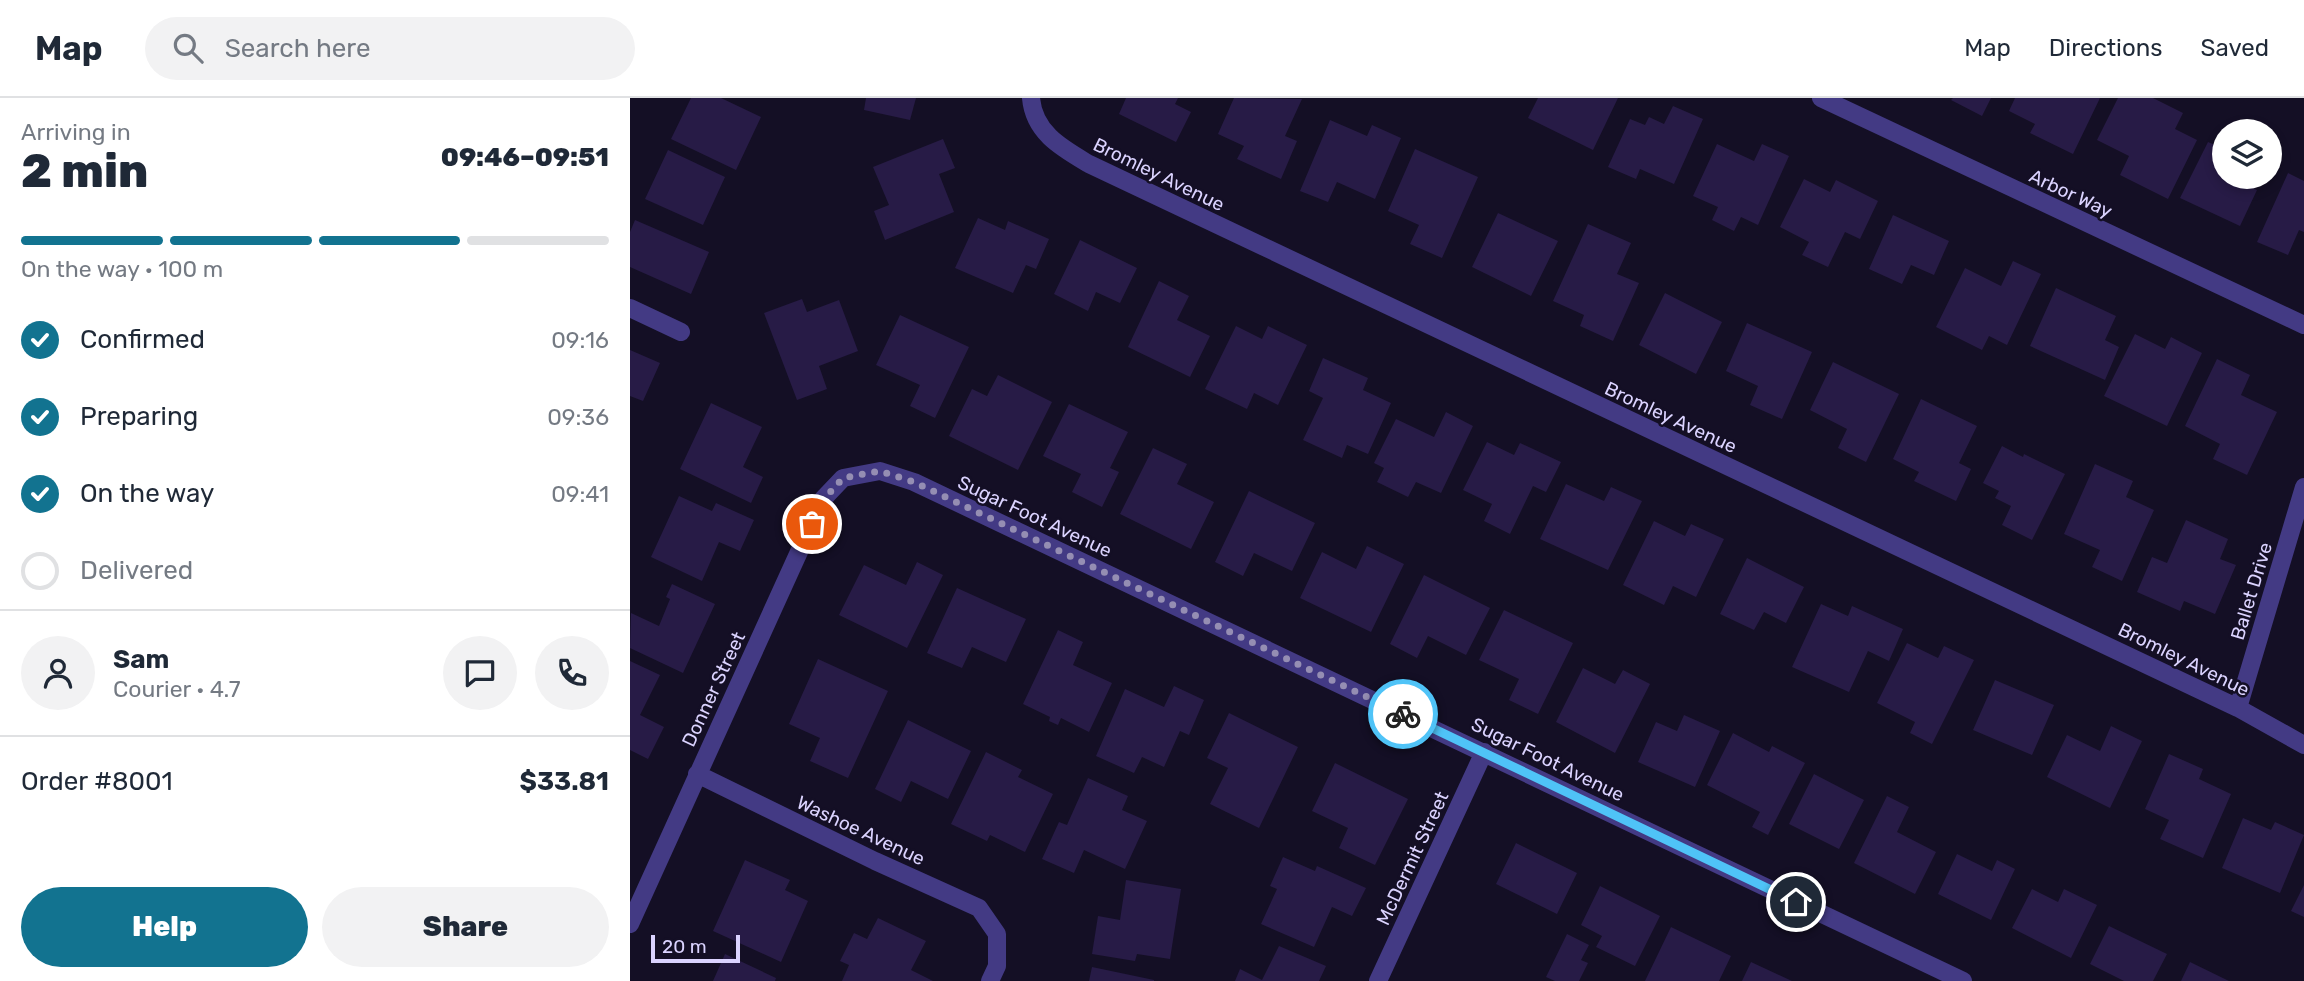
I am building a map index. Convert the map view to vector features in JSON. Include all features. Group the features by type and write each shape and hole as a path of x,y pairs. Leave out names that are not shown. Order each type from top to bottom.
{"street":[{"name":"Arbor Way","path":"1821,98 2304,325"},
{"name":"Bromley Avenue","path":"1032,105 1046,136 1089,164 2238,708 2304,745"},
{"path":"630,308 681,332"},
{"name":"Sugar Foot Avenue","path":"843,478 880,471 914,482 1963,981"},
{"name":"Donner Street","path":"630,924 824,499 843,478"},
{"name":"Ballet Drive","path":"2238,708 2304,486"},
{"name":"McDermit Street","path":"1378,981 1484,752"},
{"name":"Washoe Avenue","path":"697,774 875,861 979,908 997,934 997,966 989,981"}],"building":[{"path":"691,98 721,98 761,117 736,170 671,139"},
{"path":"866,98 916,98 910,120 864,110"},
{"path":"1126,98 1178,98 1175,104 1191,112 1176,142 1119,114"},
{"path":"1234,98 1302,99 1285,136 1297,141 1281,179 1237,159 1244,146 1218,134"},
{"path":"1538,98 1618,98 1593,150 1528,118"},
{"path":"1991,98 1982,116 1951,100"},
{"path":"2015,98 2100,98 2073,154 2030,133 2035,124 2009,111"},
{"path":"2118,98 2153,98 2183,113 2175,129 2197,140 2168,199 2120,175 2129,156 2097,140"},
{"path":"1673,106 1703,119 1674,184 1640,169 1636,179 1608,167 1630,119 1645,125 1649,117 1664,124"},
{"path":"1330,120 1367,136 1372,125 1401,138 1375,199 1337,182 1328,202 1300,191"},
{"path":"943,139 955,168 939,174 954,212 885,240 874,211 889,205 873,167"},
{"path":"2208,142 2212,144 2212,189 2257,190 2240,226 2180,198"},
{"path":"1717,144 1754,161 1762,144 1789,156 1758,225 1741,217 1734,231 1712,220 1718,207 1693,196"},
{"path":"1415,149 1478,177 1442,258 1410,244 1419,225 1388,211"},
{"path":"668,150 725,177 703,225 645,199"},
{"path":"2288,173 2304,181 2304,232 2299,230 2288,255 2257,242"},
{"path":"1804,179 1830,192 1836,180 1878,201 1860,239 1845,232 1828,267 1802,255 1809,242 1780,227"},
{"path":"1498,213 1558,241 1531,296 1472,267"},
{"path":"1893,215 1949,241 1934,275 1911,265 1902,284 1869,269"},
{"path":"978,218 1005,230 1008,221 1049,239 1036,269 1026,265 1013,293 955,268"},
{"path":"635,220 709,252 691,294 630,267 630,232"},
{"path":"1588,224 1631,243 1617,274 1639,283 1613,341 1580,326 1584,315 1553,301"},
{"path":"1080,240 1137,268 1120,303 1096,292 1088,311 1054,294"},
{"path":"2013,261 2041,274 2007,345 1989,336 1982,350 1936,327 1965,268 2001,286"},
{"path":"1159,281 1189,296 1177,320 1210,336 1190,377 1128,347"},
{"path":"2056,288 2116,316 2105,340 2119,347 2105,380 2030,346"},
{"path":"1665,293 1722,322 1696,374 1639,345"},
{"path":"802,299 807,312 839,300 858,351 819,366 827,389 797,400 764,313"},
{"path":"900,315 969,347 935,418 910,406 920,385 876,365"},
{"path":"1747,323 1812,352 1782,419 1750,405 1758,386 1726,371"},
{"path":"1236,326 1262,339 1268,326 1307,345 1278,405 1254,393 1247,409 1205,389"},
{"path":"2135,334 2165,349 2171,337 2202,353 2167,426 2104,396"},
{"path":"630,350 660,363 643,401 630,396"},
{"path":"1323,358 1368,378 1363,390 1391,403 1368,454 1347,445 1342,458 1303,440 1323,398 1309,391"},
{"path":"2217,359 2250,375 2241,395 2277,412 2247,475 2213,459 2220,444 2185,426"},
{"path":"1833,362 1899,394 1866,462 1838,448 1847,429 1810,410"},
{"path":"998,375 1052,402 1018,470 949,436 972,389 987,396"},
{"path":"1921,399 1977,426 1959,463 1971,469 1956,501 1914,481 1919,472 1893,459"},
{"path":"711,403 762,427 743,467 763,477 751,503 680,469"},
{"path":"1069,404 1128,432 1110,468 1119,472 1102,507 1072,492 1081,474 1043,456"},
{"path":"1446,412 1473,426 1441,493 1416,482 1408,497 1377,482 1384,468 1374,463 1396,419 1434,437"},
{"path":"1487,442 1514,455 1520,443 1561,462 1546,492 1533,486 1510,534 1484,521 1492,504 1463,490"},
{"path":"2002,446 2065,474 2032,540 2002,525 2011,506 1995,498 1999,491 1983,483"},
{"path":"1153,448 1187,464 1177,484 1214,502 1191,549 1120,514"},
{"path":"2095,464 2133,481 2126,497 2154,510 2122,581 2092,567 2100,550 2064,534"},
{"path":"1566,484 1604,501 1611,487 1642,501 1608,570 1540,539"},
{"path":"1249,491 1315,523 1292,571 1254,553 1243,576 1215,562"},
{"path":"679,496 712,511 716,503 754,520 740,551 719,542 702,581 651,557"},
{"path":"2186,520 2228,539 2220,559 2236,565 2215,614 2184,601 2180,611 2137,592 2152,557 2167,563"},
{"path":"1654,521 1685,536 1691,524 1724,539 1696,597 1673,586 1664,605 1623,585"},
{"path":"1367,546 1404,564 1371,632 1300,598 1322,552 1356,569"},
{"path":"1747,558 1804,587 1786,623 1764,612 1754,630 1720,614"},
{"path":"917,562 943,575 907,648 839,615 864,565 906,585"},
{"path":"1424,575 1490,608 1466,655 1428,636 1417,658 1390,644"},
{"path":"672,584 715,604 683,673 630,648 631,613 659,626 670,599 666,597"},
{"path":"957,588 1026,619 1006,662 972,647 962,668 927,653"},
{"path":"1821,604 1848,616 1852,606 1903,629 1889,661 1868,651 1849,692 1792,667"},
{"path":"1504,610 1573,643 1538,714 1509,700 1519,679 1479,660"},
{"path":"1058,630 1083,642 1073,665 1112,683 1089,732 1061,718 1058,725 1049,721 1050,717 1023,704"},
{"path":"1907,643 1938,658 1944,646 1974,660 1932,744 1910,733 1915,722 1877,703"},
{"path":"818,659 888,691 848,778 810,761 820,738 789,724"},
{"path":"630,661 660,675 640,715 664,727 648,759 630,750"},
{"path":"1583,668 1615,684 1623,670 1650,684 1615,753 1556,722"},
{"path":"1995,680 2054,705 2032,755 1973,730"},
{"path":"1174,686 1204,700 1189,735 1180,731 1164,767 1142,757 1134,773 1096,756 1125,689 1164,707"},
{"path":"1229,713 1298,747 1259,828 1210,804 1228,768 1207,758"},
{"path":"1684,715 1720,731 1695,787 1638,762 1656,722 1677,731"},
{"path":"908,720 971,751 948,799 911,781 901,802 875,789"},
{"path":"2111,726 2142,741 2110,808 2047,777 2067,735 2100,751"},
{"path":"1733,733 1769,752 1772,746 1805,763 1768,835 1752,827 1760,812 1707,785"},
{"path":"986,752 1022,770 1018,777 1053,794 1025,852 990,835 987,841 951,824"},
{"path":"2169,754 2203,769 2199,779 2231,794 2203,858 2160,839 2169,820 2145,809"},
{"path":"1335,763 1408,799 1375,865 1339,848 1348,828 1312,811"},
{"path":"1814,774 1864,800 1839,849 1789,824"},
{"path":"1088,778 1128,796 1122,810 1147,821 1125,869 1084,850 1074,873 1042,859 1059,822 1067,825"},
{"path":"1887,796 1909,807 1897,832 1936,852 1915,894 1854,863"},
{"path":"2243,818 2271,830 2275,822 2304,835 2280,893 2222,868"},
{"path":"1516,843 1577,873 1557,914 1496,884"},
{"path":"1957,854 1992,871 1997,860 2015,869 1991,920 1938,894"},
{"path":"1283,857 1315,871 1317,866 1366,888 1352,916 1332,907 1314,947 1261,924 1277,889 1270,886"},
{"path":"745,860 790,880 785,890 808,901 781,962 713,931"},
{"path":"1126,880 1181,889 1170,959 1137,954 1135,961 1092,954 1098,916 1120,920"},
{"path":"2304,885 2304,917 2291,911"},
{"path":"1600,886 1660,916 1635,966 1596,947 1602,936 1581,925"},
{"path":"2032,889 2058,902 2064,889 2097,905 2071,958 2012,928"},
{"path":"878,918 926,941 911,970 933,981 842,981 849,965 840,961 854,933 867,939"},
{"path":"2109,926 2167,954 2153,981 2124,981 2090,964"},
{"path":"1671,927 1731,956 1719,981 1645,981"},
{"path":"1567,934 1589,945 1581,960 1588,963 1579,981 1555,981 1546,977"},
{"path":"1279,946 1326,966 1319,981 1235,981 1240,969 1262,980"},
{"path":"725,954 776,978 775,981 713,981"},
{"path":"1751,962 1792,981 1742,981"},
{"path":"2190,962 2229,981 2181,981"},
{"path":"1092,967 1154,980 1154,981 1089,981"}],"way so far":[{"path":"812,524 824,499 843,478 880,471 914,482 1403,714"}],"route":[{"path":"1403,714 1796,902"}]}
